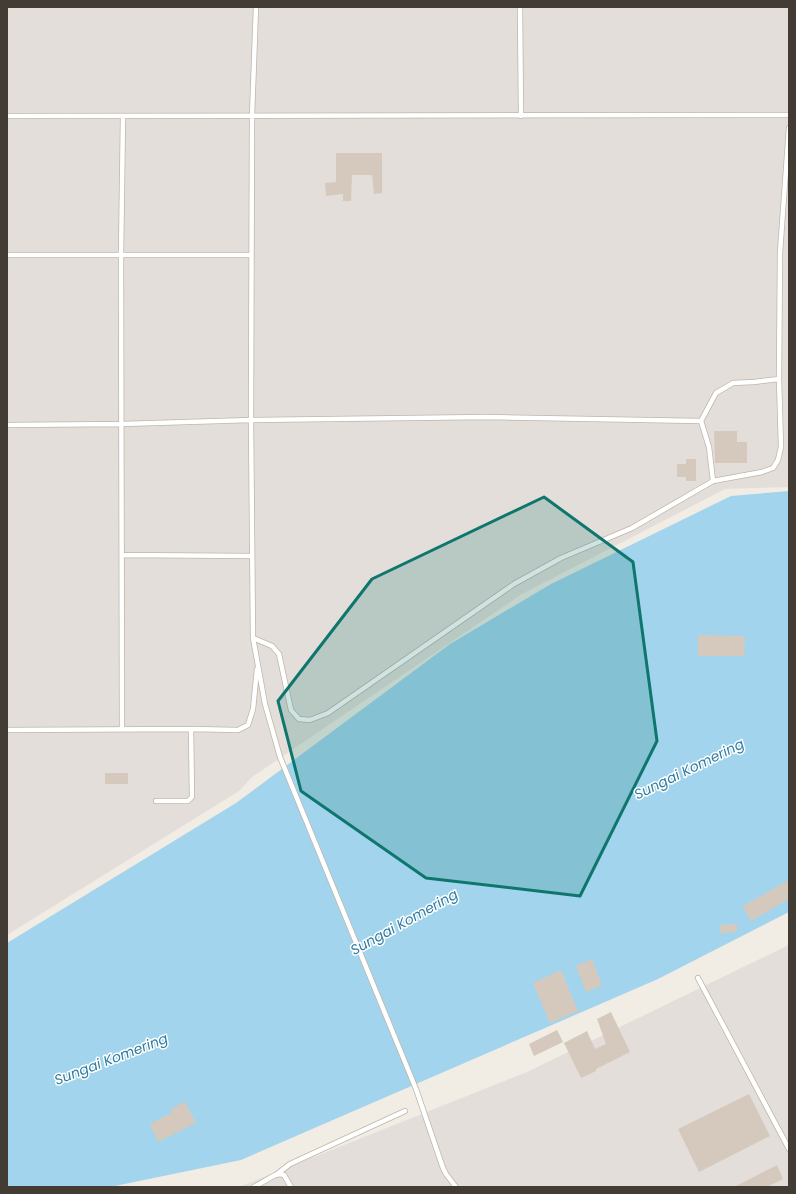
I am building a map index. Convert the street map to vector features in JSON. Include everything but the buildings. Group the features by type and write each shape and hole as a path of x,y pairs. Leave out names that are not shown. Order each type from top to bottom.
{"lane":[{"path":"256,7 252,116 251,420 253,638 257,663 265,704 280,757 416,1089 443,1168 456,1187"},
{"path":"520,7 521,116"},
{"path":"7,116 789,115"},
{"path":"122,729 121,255 123,116"},
{"path":"253,638 272,646 279,654 291,710 299,719 310,720 328,712 514,584 561,558 632,528 713,481 762,472 773,468 778,460 781,448 779,379 780,252 789,128"},
{"path":"7,255 251,255"},
{"path":"713,481 709,447 701,421 716,394 733,383 779,379"},
{"path":"7,425 486,417 701,421"},
{"path":"122,555 252,556"},
{"path":"7,730 238,730 248,725 253,709 257,663"},
{"path":"156,801 188,801 192,797 191,729"},
{"path":"698,978 789,1149"},
{"path":"254,1187 278,1174 290,1164 405,1110"},
{"path":"278,1174 284,1175 292,1187"}],"highlighted area":[{"path":"544,497 633,562 657,741 580,896 426,878 301,791 278,701 372,579"}],"shaded area":[{"path":"7,7 789,7 789,487 725,489 522,594 252,777 239,791 7,935"},
{"path":"789,945 789,1187 239,1187 527,1072"}],"water":[{"name":"Sungai Komering","path":"789,491 789,912 658,979 241,1160 110,1187 7,1187 7,943 236,803 450,644 551,584 731,496"}]}
